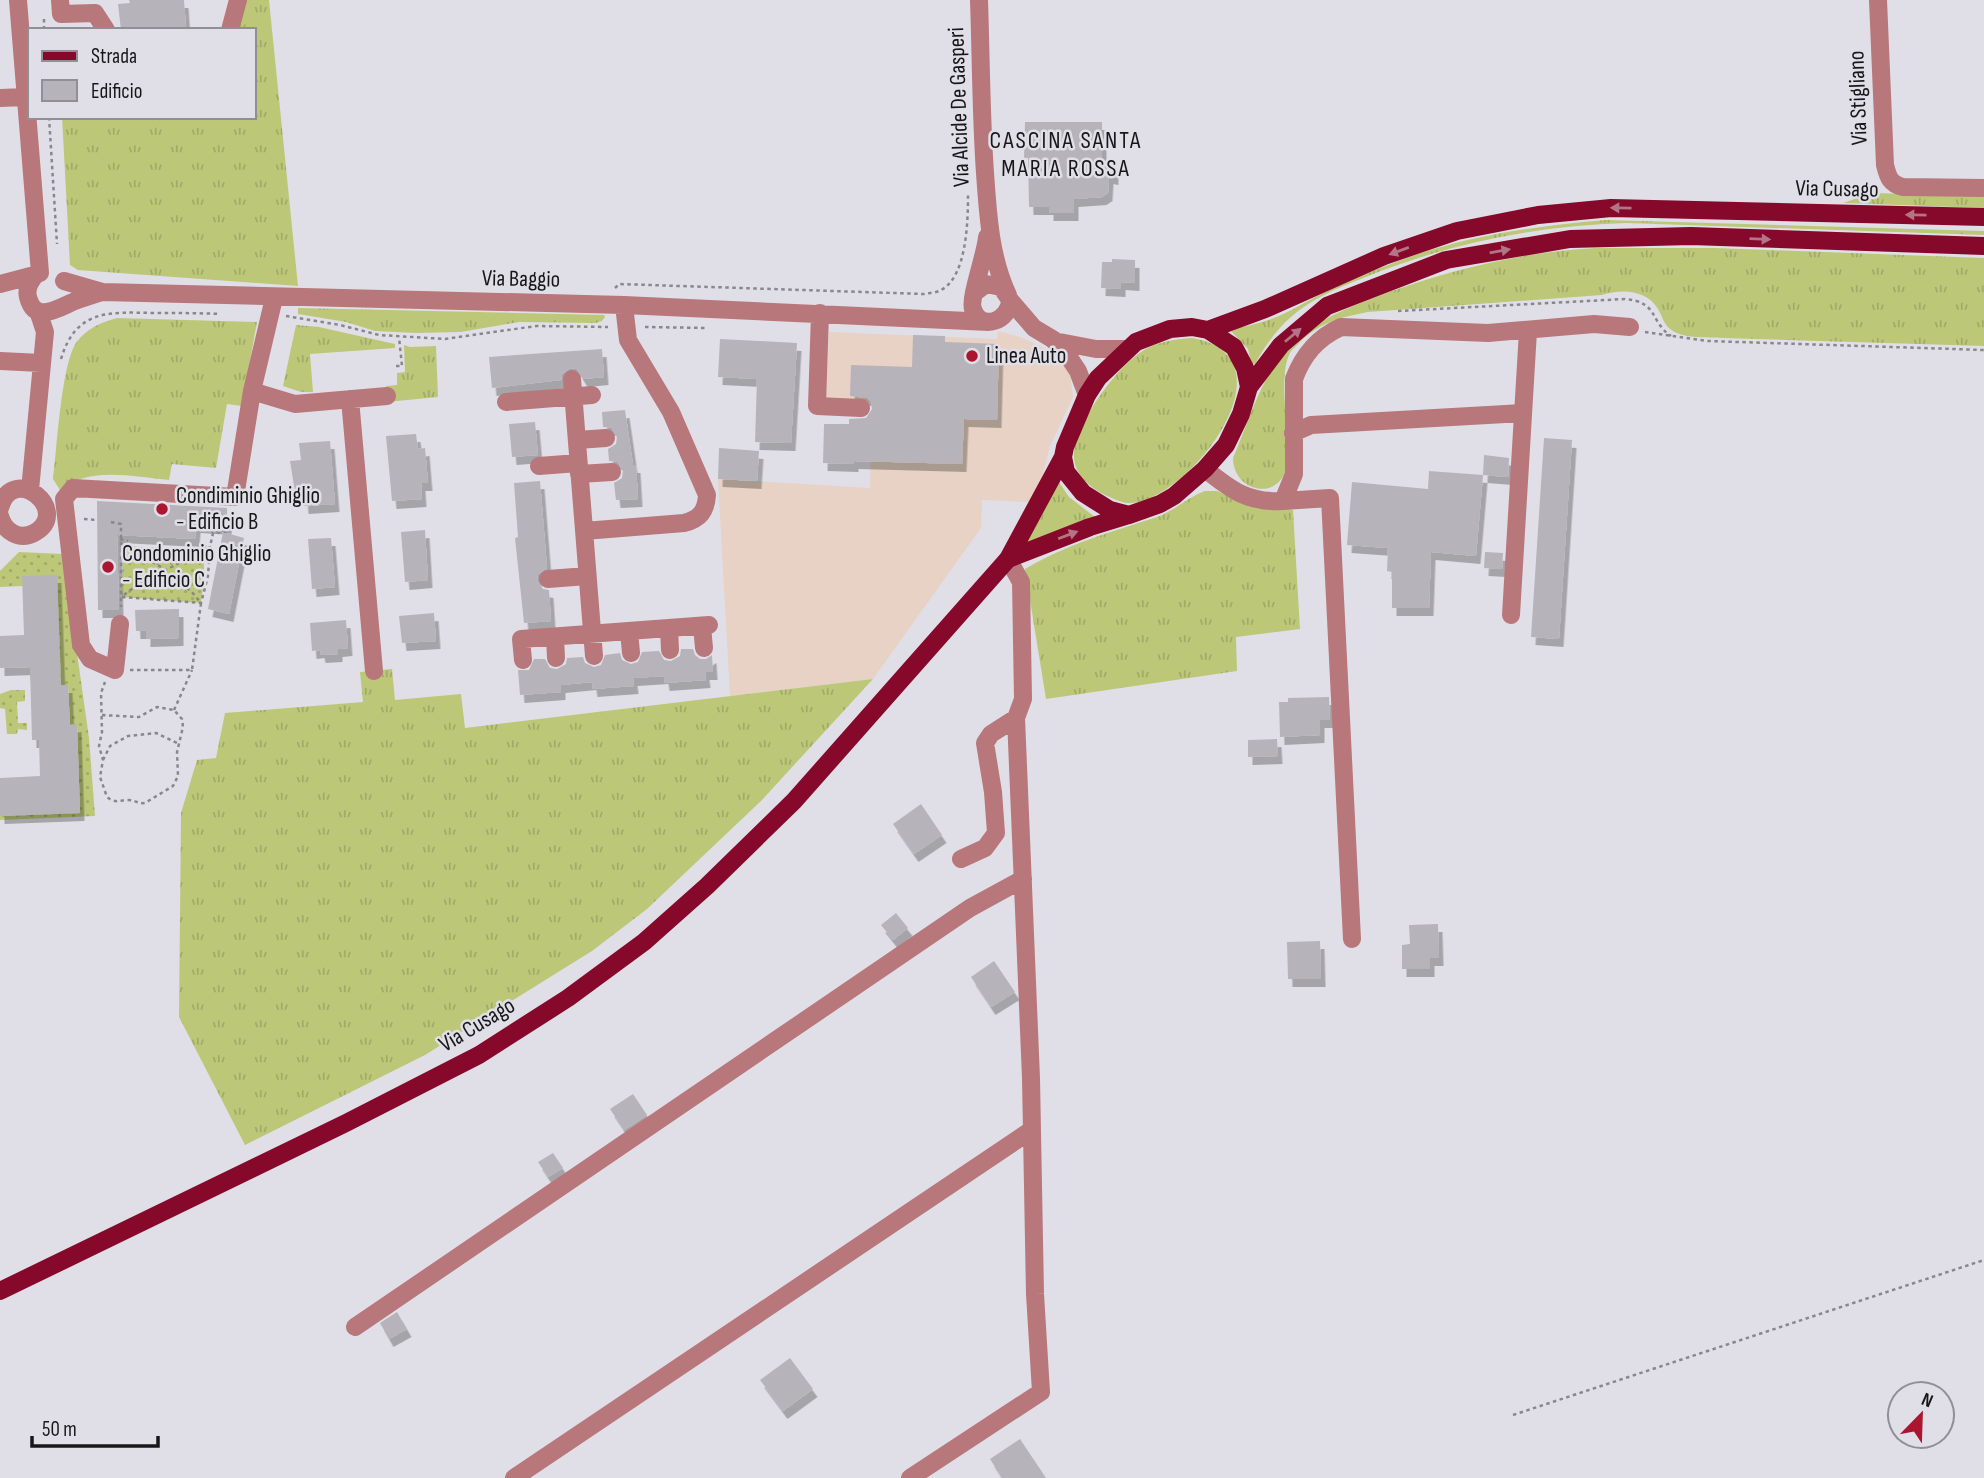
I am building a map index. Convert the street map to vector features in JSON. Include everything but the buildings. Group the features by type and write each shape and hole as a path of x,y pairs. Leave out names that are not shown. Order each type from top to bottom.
{"main road":[{"name":"Via Cusago","path":"1208,330 1265,309 1384,256 1457,230 1538,215 1611,208 1984,217"},
{"path":"1008,559 1090,527 1146,510 1174,496 1205,469 1226,445 1249,387 1281,345 1327,306 1446,260 1570,239 1691,236 1984,246"},
{"path":"1008,559 1063,457 1068,437 1087,395 1098,378 1136,342 1170,329 1192,327 1208,330 1234,347 1245,368 1249,387"},
{"path":"1063,457 1066,472 1083,494 1110,510 1129,515"},
{"name":"Via Cusago","path":"0,1291 358,1117 479,1055 568,998 644,942 707,886 794,801 1008,559"}],"street":[{"path":"18,0 26,65 25,97 37,275 27,288 45,332 50,364 30,490"},
{"path":"60,0 61,14 95,13 105,28"},
{"path":"231,28 238,0"},
{"name":"Via Alcide De Gasperi","path":"979,0 988,213 996,262 1009,297"},
{"name":"Via Stigliano","path":"1878,0 1885,165 1888,178 1894,185 1903,187 1984,188"},
{"path":"0,98 25,97"},
{"name":"Via Alcide De Gasperi","path":"973,296 983,263 988,213"},
{"path":"0,284 53,273 64,281 68,294 45,332"},
{"name":"Via Baggio","path":"64,281 102,292 624,305 938,318 1034,328"},
{"path":"0,284 0,297"},
{"path":"0,284 34,306 51,313 60,308"},
{"path":"938,318 973,296 982,286 991,284 1001,287 1009,297 1008,311 992,322 975,314 973,296"},
{"name":"Via Baggio","path":"60,308 102,292"},
{"name":"Via Baggio","path":"1009,297 1034,328 1054,341 1078,371 1087,395"},
{"path":"120,624 115,670 90,659 81,645 64,499 73,488 235,497 252,391 274,298"},
{"path":"584,531 694,520 702,514 706,505 707,495 671,412 628,340 624,305"},
{"path":"820,313 817,406 861,408"},
{"path":"1283,500 1294,474 1294,379 1299,366 1316,342 1328,332 1341,327 1488,333 1594,324 1630,327"},
{"path":"1511,615 1528,331"},
{"name":"Via Baggio","path":"1054,341 1096,349 1127,349"},
{"path":"0,361 50,364"},
{"path":"515,395 582,389 577,440 594,656"},
{"path":"252,391 295,404 387,396"},
{"path":"350,399 374,671"},
{"path":"1293,433 1311,425 1523,413"},
{"path":"577,440 606,438"},
{"path":"539,466 612,472"},
{"path":"1205,469 1232,491 1262,502 1331,498 1352,939"},
{"path":"16,490 30,490 37,494 46,507 44,523 39,529 25,536 18,535 4,527 0,508 5,497 16,490"},
{"path":"910,1478 1041,1392 1035,1294 1031,1078 1016,718 1023,699 1021,582 1008,559"},
{"path":"548,579 587,576"},
{"path":"523,660 521,639 705,625 704,648"},
{"path":"669,628 670,650"},
{"path":"629,631 631,653"},
{"path":"555,637 556,658"},
{"path":"961,859 985,848 996,833 985,743 991,734 1016,718"},
{"path":"355,1326 970,908 1023,879"},
{"path":"514,1478 1030,1131"}],"path":[{"path":"50,119 57,249"},
{"path":"1392,311 1612,298 1637,300 1647,305 1666,333 1672,337"},
{"path":"50,364 64,349 74,330 90,318 108,312 230,314"},
{"path":"610,327 613,334"},
{"path":"1630,327 1652,334 1708,341 1984,351"},
{"path":"396,366 402,366 399,337"},
{"path":"174,710 192,670 213,533 231,531 235,497"},
{"path":"111,522 121,524 120,624"},
{"path":"120,539 123,546 164,571 191,591 201,603"},
{"path":"120,539 128,541"},
{"path":"202,547 210,547"},
{"path":"164,571 210,547"},
{"path":"122,597 157,576"},
{"path":"122,597 201,603"},
{"path":"103,760 99,746 101,692 115,670 192,670"},
{"path":"102,715 134,718 155,708 174,710 183,727 177,776 173,785 145,803 131,800 117,802 107,797 100,777 103,760 110,746 128,736 156,733 179,744"},
{"path":"1513,1415 1984,1260"}],"shaded area":[{"path":"998,331 1023,338 1044,348 1056,356 1070,373 1073,397 1050,446 1040,486 1028,502 982,500 981,528 873,679 730,696 718,479 870,488 872,402 826,399 829,332 997,339"}],"green space":[{"path":"246,0 269,0 298,286 78,270 70,265 62,119 256,119 256,28 239,28"},
{"path":"1872,193 1984,196 1984,208 1843,203"},
{"path":"1606,220 1984,231 1984,235 1626,223 1526,232 1429,255 1336,289 1308,304 1286,322 1255,364 1251,363 1248,349 1231,331 1232,328 1273,318 1363,275 1447,245 1526,229"},
{"path":"1596,248 1715,248 1984,258 1984,346 1690,336 1670,329 1653,302 1633,292 1368,312 1324,325 1301,341 1291,352 1284,381 1288,452 1286,470 1281,480 1264,489 1255,488 1240,478 1233,458 1264,383 1291,344 1312,327 1371,299 1462,270 1541,253"},
{"path":"298,308 605,317 596,323 519,322 461,332 416,333 375,331 346,322 298,314"},
{"path":"117,318 257,322 242,406 227,404 216,468 172,464 169,480 98,475 84,478 60,490 53,479 60,408 71,354 76,343 89,330"},
{"path":"296,325 319,327 395,344 395,348 310,354 313,392 301,392 283,386"},
{"path":"1192,338 1222,350 1236,371 1235,397 1224,425 1205,453 1182,477 1156,495 1129,503 1101,493 1085,481 1075,464 1076,444 1088,414 1120,371 1141,352 1165,342"},
{"path":"404,345 436,346 438,397 387,402 386,386 397,385 397,373 405,372"},
{"path":"1059,482 1069,497 1095,517 1026,547 1028,538"},
{"path":"1205,491 1217,491 1231,497 1293,510 1300,629 1236,637 1237,671 1046,699 1025,569 1073,546 1163,514"},
{"path":"123,546 204,550 201,603 122,597"},
{"path":"19,552 63,554 89,738 95,816 0,820 0,816 80,812 77,725 70,725 68,685 31,686 30,667 60,666 23,586 0,587 0,571"},
{"path":"392,669 395,700 461,694 465,728 873,679 761,801 647,909 592,951 425,1055 245,1145 179,1017 181,813 197,760 216,758 225,713 363,702 360,672"},
{"path":"11,690 25,690 25,701 17,702 18,723 27,723 27,730 18,729 17,734 7,734 5,709 0,708 0,694"}],"place":[{"name":"Linea Auto","path":"972,356"},
{"name":"Condiminio Ghiglio - Edificio B","path":"162,509"},
{"name":"Condominio Ghiglio - Edificio C","path":"108,567"}],"district":[{"name":"CASCINA SANTA MARIA ROSSA","path":"1066,154"}]}
